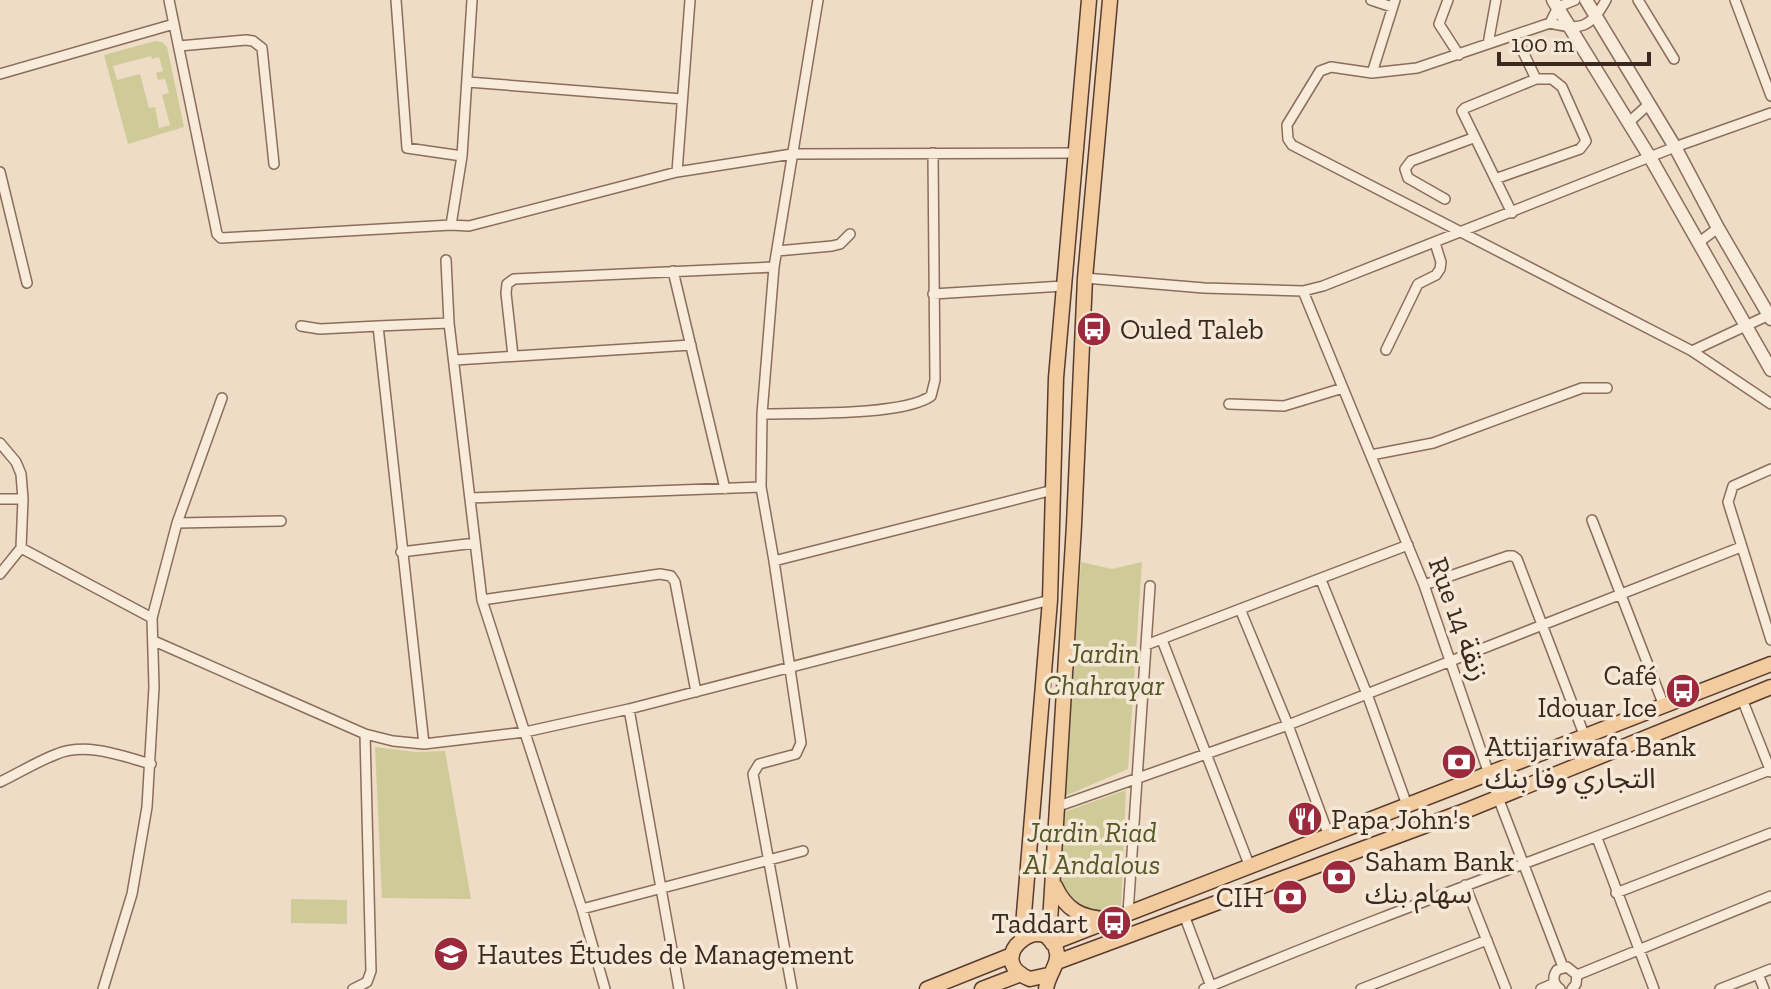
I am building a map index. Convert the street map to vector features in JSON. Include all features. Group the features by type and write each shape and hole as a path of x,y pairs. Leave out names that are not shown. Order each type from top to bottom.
{"main road":[{"path":"1022,938 1050,600 1056,378 1089,0"},
{"path":"1050,975 1056,950 1051,941 1056,807 1074,525 1085,278 1110,0"},
{"path":"1022,980 1012,955 1022,938 1034,934 1051,941 1128,913 1771,664"},
{"path":"982,989 1050,975 1184,915 1498,797 1771,687"},
{"path":"1053,881 1061,899 1071,910 1084,917 1111,919"},
{"path":"927,989 1012,955"}],"street":[{"path":"169,0 217,234 221,238 469,226 677,172 792,154 1076,153"},
{"path":"396,0 407,148 462,156"},
{"path":"451,225 462,156 472,0"},
{"path":"677,172 690,0"},
{"path":"792,989 753,774 759,764 796,754 800,748 761,487 762,414 774,267 818,0"},
{"path":"1371,0 1394,4 1372,73"},
{"path":"1448,0 1439,24 1459,55"},
{"path":"1488,44 1496,0"},
{"path":"1555,4 1575,0"},
{"path":"1586,0 1675,147 1770,316 1692,351"},
{"path":"1606,0 1596,19 1572,29 1550,23 1401,72 1372,73 1331,67 1320,71 1287,125 1288,139 1292,145 1692,351 1771,404"},
{"path":"1638,0 1674,59"},
{"path":"1735,0 1771,96"},
{"path":"1550,23 1555,4"},
{"path":"1555,4 1651,159 1771,370"},
{"path":"0,74 174,24"},
{"path":"1515,35 1536,79"},
{"path":"179,46 246,40 262,48 274,164"},
{"path":"1495,179 1580,149 1586,141 1562,87 1552,79 1536,79 1465,108 1463,114 1473,138 1512,213"},
{"path":"468,82 682,99"},
{"path":"1628,123 1649,104"},
{"path":"1085,278 1204,288 1303,291 1463,233 1675,147 1771,113"},
{"path":"1445,199 1408,178 1405,169 1411,161 1473,138"},
{"path":"762,414 839,412 922,403 931,396 935,388 933,153"},
{"path":"0,172 27,283"},
{"path":"1698,243 1718,228"},
{"path":"777,251 832,246 840,244 850,234"},
{"path":"1386,350 1418,284 1436,275 1440,269 1435,243"},
{"path":"446,260 449,323 482,600 605,989"},
{"path":"513,356 506,293 507,284 514,279 774,267"},
{"path":"673,271 725,489"},
{"path":"933,294 1063,286"},
{"name":"Rue 14 زنقة","path":"1303,291 1424,585 1489,774 1563,967"},
{"path":"301,326 320,329 449,323"},
{"path":"378,326 424,744"},
{"path":"455,360 691,345"},
{"path":"1229,404 1284,406 1343,388"},
{"path":"1371,455 1433,443 1582,388 1607,388"},
{"path":"103,989 132,894 147,807 151,764 152,618 177,523 222,398"},
{"path":"0,443 16,462 21,474 23,499 21,548 0,574"},
{"path":"1771,469 1740,482 1731,491 1728,502 1771,640"},
{"path":"470,498 761,487"},
{"path":"774,561 1053,490"},
{"path":"0,499 23,499"},
{"path":"1592,520 1664,706"},
{"path":"177,523 281,521"},
{"path":"401,552 475,543"},
{"path":"1146,645 1408,545"},
{"path":"1056,807 1288,725 1741,547"},
{"path":"21,548 152,618"},
{"path":"1424,585 1513,556 1517,559 1585,737"},
{"path":"482,600 660,574 671,576 675,582 696,692"},
{"path":"1321,580 1407,805"},
{"path":"1128,913 1150,586"},
{"path":"154,641 365,734 424,744 525,732 629,709 1050,600"},
{"path":"1240,609 1329,836"},
{"path":"1162,640 1250,867"},
{"path":"1184,915 1209,988 1465,885 1597,838 1770,771 1742,699"},
{"path":"629,709 679,989"},
{"path":"353,989 367,982 371,971 365,734"},
{"path":"0,782 58,753 78,749 151,764"},
{"path":"1616,893 1770,837"},
{"path":"1597,838 1654,989"},
{"path":"582,909 803,851"},
{"path":"1465,885 1506,989"},
{"path":"1577,975 1771,896"},
{"path":"1361,989 1487,940"},
{"path":"1541,989 1558,986 1555,973 1563,967 1570,967 1577,975 1572,989"},
{"path":"1720,989 1771,969"},
{"path":"1758,974 1764,989"}],"green space":[{"path":"155,41 162,42 167,47 184,127 128,144 104,55","holes":["151,56 152,59 159,57 163,71 156,73 158,80 165,79 169,93 162,95 170,125 159,128 155,107 149,108 140,74 117,80 113,66"]},
{"name":"Jardin Chahrayar","path":"1081,562 1112,569 1142,562 1128,769 1065,796"},
{"path":"375,747 416,752 445,751 471,899 382,898"},
{"name":"Jardin Riad Al Andalous","path":"1126,790 1121,907 1102,913 1069,904 1059,883 1061,813"},
{"path":"291,899 347,900 347,924 291,923"}],"place":[{"name":"Ouled Taleb","path":"1094,329"},
{"name":"Café Idouar Ice","path":"1683,691"},
{"name":"Attijariwafa Bank التجاري وفا بنك","path":"1459,762"},
{"name":"Papa John's","path":"1305,819"},
{"name":"Saham Bank سهام بنك","path":"1339,877"},
{"name":"CIH","path":"1290,897"},
{"name":"Taddart","path":"1114,923"},
{"name":"Hautes Études de Management","path":"451,954"}]}
